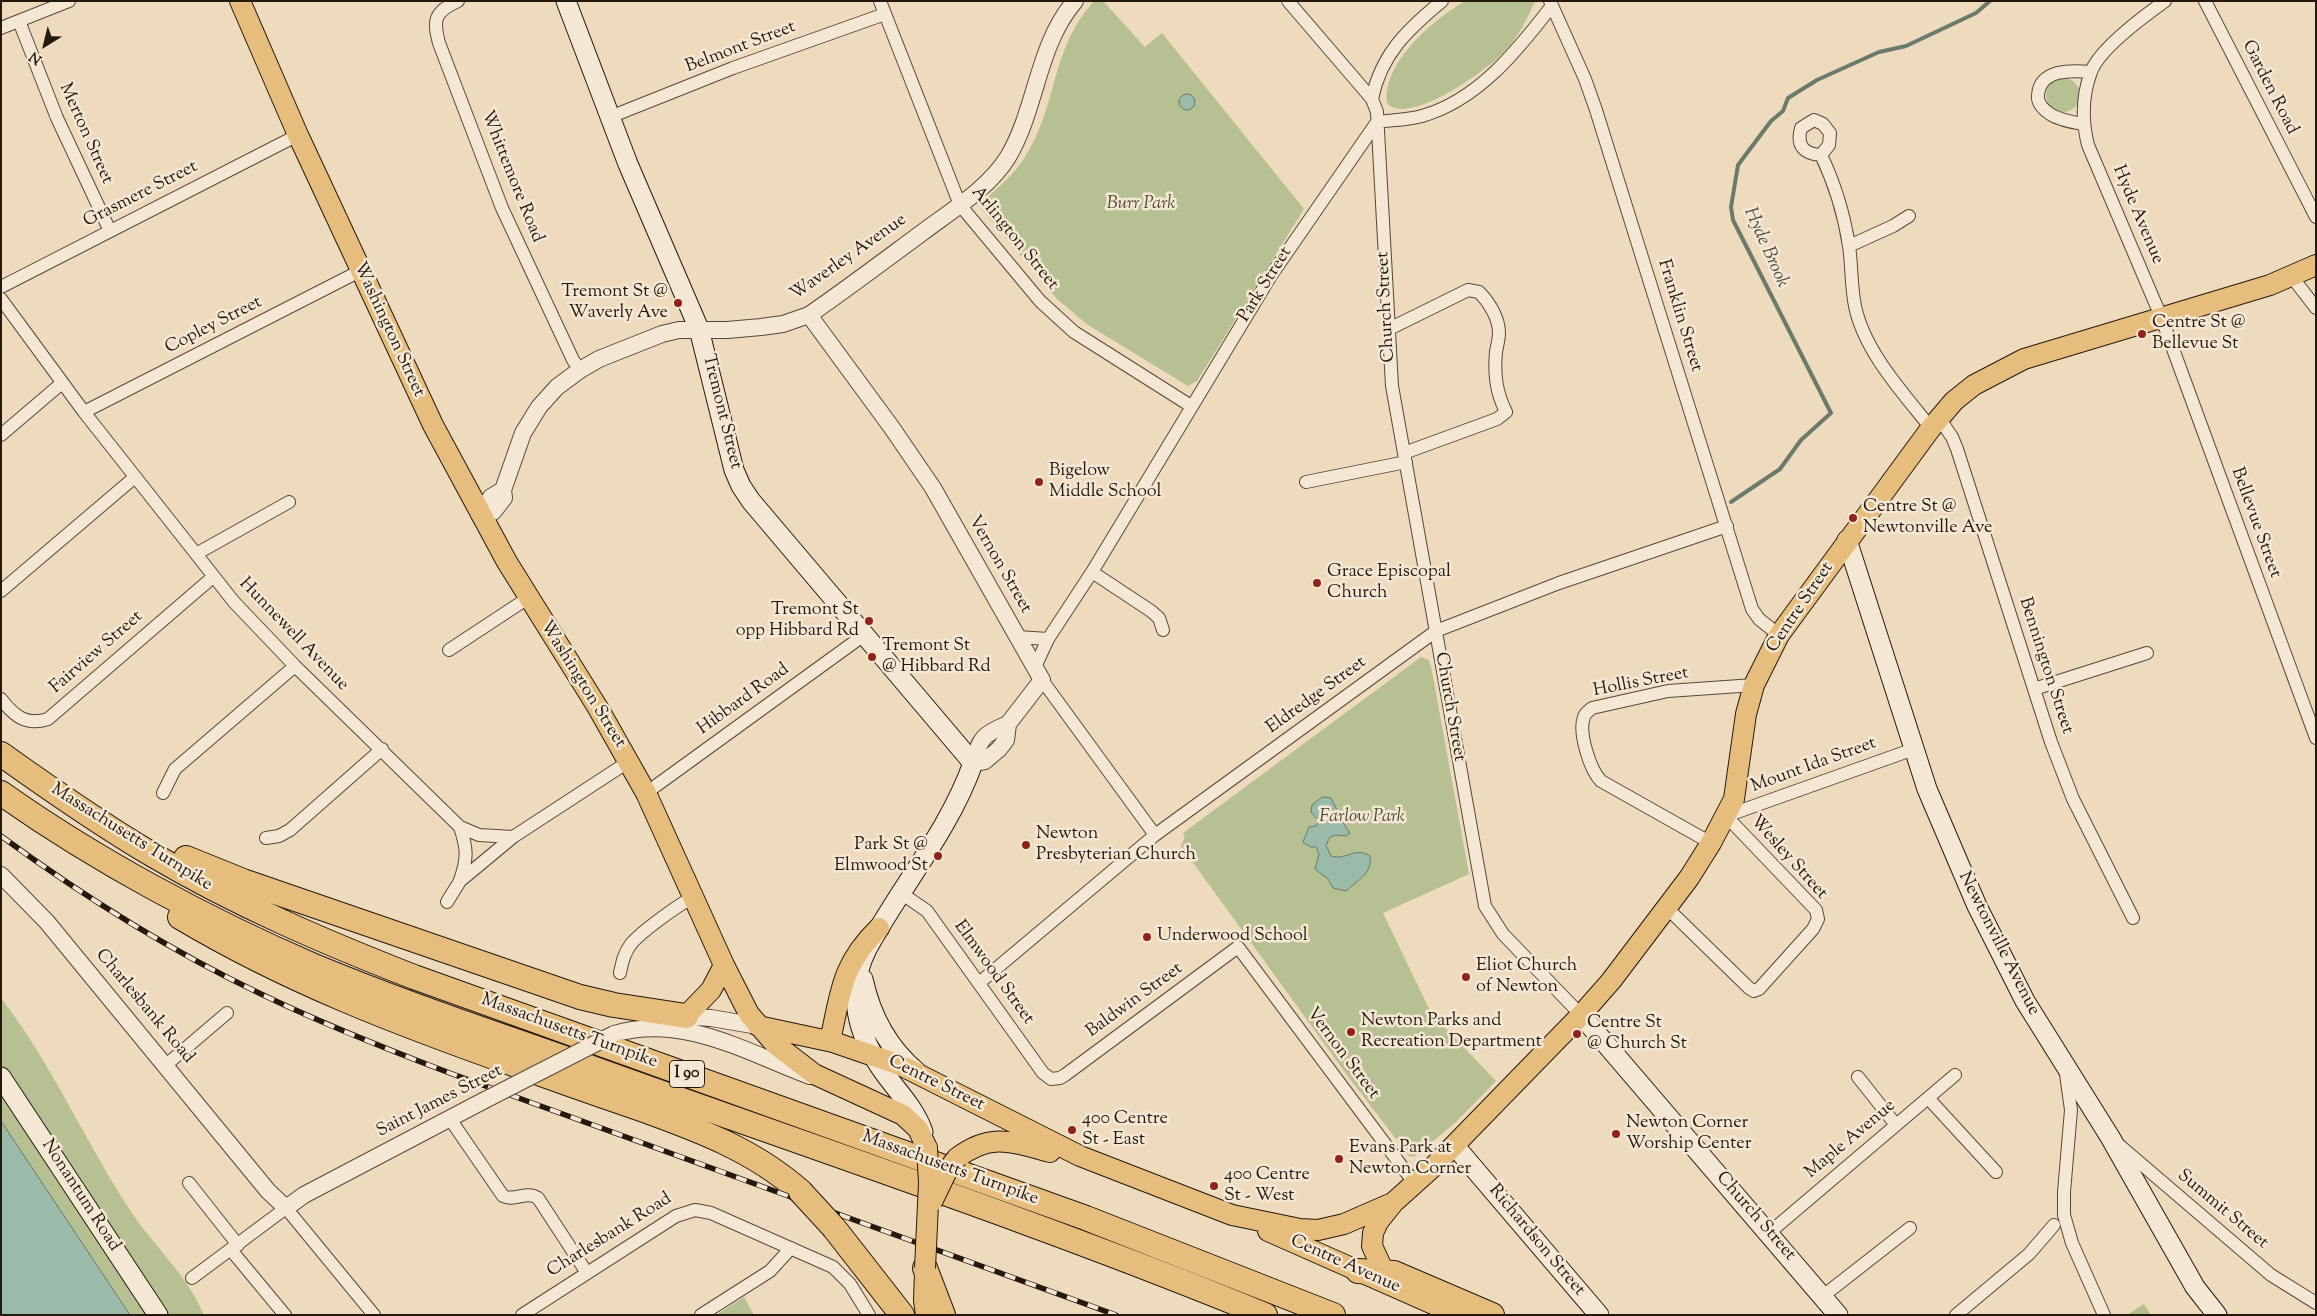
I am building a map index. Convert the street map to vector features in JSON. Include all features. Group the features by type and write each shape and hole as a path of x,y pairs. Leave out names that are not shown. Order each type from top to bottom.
{"highway":[{"name":"Massachusetts Turnpike","path":"1,754 116,832 178,870 257,910 331,944 414,977 1086,1218 1333,1315"},
{"name":"Massachusetts Turnpike","path":"1,793 116,865 194,908 253,938 330,972 438,1013 1091,1247 1265,1315"},
{"path":"59,794 197,863 243,881 585,999 686,1016"},
{"path":"21,807 79,857 258,961 334,996 418,1030 716,1137 760,1160 800,1192 834,1228 902,1315"},
{"path":"852,1251 884,1315"},
{"path":"925,1268 943,1315"},
{"path":"1358,1271 1386,1279 1394,1274 1492,1315"}],"main road":[{"name":"Washington Street","path":"240,1 298,135 433,425 479,514 528,598 598,708 646,793 692,897 746,1008 758,1026 794,1059 842,1088 891,1108 903,1115 918,1129 927,1148 928,1209 924,1310"},
{"name":"Tremont Street","path":"566,1 634,178 699,329 734,470 740,486 973,763"},
{"name":"Centre Street","path":"1386,1279 1373,1253 1372,1237 1378,1222 1394,1202 1415,1184 1581,1016 1611,981 1689,878 1711,843 1734,799 1746,714 1754,685 1779,635 1935,423 1954,402 1974,385 2024,360 2162,319 2292,277 2316,266"},
{"name":"Newtonville Avenue","path":"1848,540 1914,749 1946,838 1987,928 2025,1001 2110,1138 2195,1287 2217,1315"},
{"name":"Park Street","path":"927,1148 917,1118 872,1054 863,1034 856,1008 856,985 860,963 879,928 949,815 966,784 973,763"},
{"path":"830,1041 840,994 849,966 861,946 879,928"},
{"path":"860,963 866,993 876,1021 892,1046 918,1073"},
{"path":"686,1016 711,990 724,965"},
{"name":"Church Street","path":"1581,1016 1838,1315"},
{"name":"Centre Street","path":"758,1026 830,1041 872,1054 918,1073 1105,1168"},
{"name":"Nonantum Road","path":"1,1077 158,1315"},
{"name":"Centre Street","path":"928,1209 944,1176 957,1158 984,1143 1006,1140 1105,1168 1232,1215 1300,1229 1318,1230 1344,1224 1394,1202"},
{"name":"Richardson Street","path":"1454,1145 1599,1315"},
{"name":"Centre Avenue","path":"1232,1215 1358,1271"},
{"name":"Centre Avenue","path":"1386,1279 1458,1315"}],"street":[{"path":"1,28 69,1"},
{"name":"Whittemore Road","path":"457,1 445,7 437,15 435,28 439,44 502,208 573,360 580,370"},
{"name":"Arlington Street","path":"880,1 960,204 1056,317 1074,332 1191,406"},
{"name":"Waverley Avenue","path":"479,514 491,497 503,490 523,433 540,407 557,387 580,370 607,356 662,334 679,330 726,330 761,327 783,324 809,315 960,204 986,182 1007,159 1022,131 1049,46 1059,24 1075,1"},
{"name":"Church Street","path":"1288,1 1372,99 1376,112 1392,386 1485,906 1503,934 1581,1016"},
{"path":"1372,99 1376,77 1386,58 1405,36 1442,1"},
{"name":"Hyde Avenue","path":"2162,319 2088,145 2083,124 2084,104 2091,72 2100,57 2139,19 2166,1"},
{"name":"Garden Road","path":"2205,1 2316,217"},
{"path":"1377,122 1420,117 1440,110 1460,98 1490,77 1514,54 1551,4"},
{"name":"Franklin Street","path":"1551,4 1573,49 1596,110 1752,609 1759,619 1779,635"},
{"name":"Belmont Street","path":"610,117 733,68 885,14"},
{"name":"Merton Street","path":"19,21 57,118 110,231"},
{"path":"2083,124 2051,115 2037,99 2038,90 2042,81 2048,77 2071,70 2091,72"},
{"name":"Park Street","path":"973,763 978,744 991,731 1008,724 1038,673 1048,639 1092,572 1272,274 1377,122"},
{"name":"Grasmere Street","path":"1,287 298,135"},
{"name":"Bennington Street","path":"1821,155 1838,196 1849,246 1855,307 1865,334 1891,377 1935,423 1952,437 2051,742 2074,800 2133,918"},
{"path":"1849,246 1893,226 1909,216"},
{"name":"Copley Street","path":"84,412 360,271"},
{"path":"2292,277 2316,308"},
{"path":"1306,482 1405,458 1496,419 1506,412 1500,399 1496,382 1495,368 1499,332 1488,301 1479,292 1468,290 1389,329"},
{"name":"Hunnewell Avenue","path":"1,299 84,412 213,577 255,625 460,827 479,835 513,837"},
{"name":"Vernon Street","path":"809,315 897,435 933,488 1038,673 1155,835"},
{"name":"Bellevue Street","path":"2162,319 2316,738"},
{"path":"1,435 62,383"},
{"path":"1,591 136,477"},
{"path":"196,554 289,502"},
{"name":"Eldredge Street","path":"979,983 1155,835 1436,631 1558,583 1727,526"},
{"path":"1092,572 1151,611 1159,618 1163,630"},
{"name":"Fairview Street","path":"1,699 16,716 26,722 38,722 48,719 213,577"},
{"path":"449,650 528,598"},
{"name":"Hibbard Road","path":"646,793 864,635"},
{"path":"1017,637 1048,639"},
{"path":"2034,689 2147,653"},
{"path":"163,793 175,769 295,666"},
{"name":"Hollis Street","path":"1711,843 1601,781 1594,774 1590,764 1582,724 1584,714 1592,708 1668,691 1754,685"},
{"path":"266,838 279,836 290,830 382,749"},
{"name":"Mount Ida Street","path":"1726,816 1914,749"},
{"path":"460,881 513,837 628,762"},
{"name":"Wesley Street","path":"1666,908 1749,988 1754,990 1759,989 1813,929 1818,919 1816,910 1726,816"},
{"path":"447,902 460,881 467,862 466,845 460,827"},
{"name":"Charlesbank Road","path":"1,875 47,922 251,1168 274,1199 286,1208 374,1315"},
{"name":"Elmwood Street","path":"901,893 927,911 1043,1073 1055,1079"},
{"path":"620,973 624,958 631,944 679,905 692,897"},
{"name":"Vernon Street","path":"1238,947 1415,1184"},
{"name":"Baldwin Street","path":"1055,1079 1238,947"},
{"path":"166,1065 227,1013"},
{"name":"Saint James Street","path":"286,1208 313,1191 483,1101 646,1019 686,1016 758,1026"},
{"name":"Saint James Street","path":"614,1034 644,1029 703,1034 842,1088"},
{"path":"2065,1066 2070,1110 2064,1216 2072,1243 2104,1315"},
{"name":"Maple Avenue","path":"1769,1233 1956,1075"},
{"path":"1858,1077 1896,1125"},
{"path":"1928,1098 1996,1172"},
{"path":"450,1119 503,1196 513,1198 527,1194 538,1198 586,1273"},
{"name":"Summit Street","path":"2110,1138 2271,1275 2316,1303"},
{"name":"Charlesbank Road","path":"251,1168 266,1182 286,1192 300,1193 313,1191"},
{"path":"189,1183 285,1315"},
{"path":"192,1278 286,1208"},
{"name":"Charlesbank Road","path":"522,1315 676,1216 695,1210 711,1213 827,1264 842,1274 854,1289 868,1315"},
{"path":"1956,1315 2029,1254 2054,1225"},
{"path":"1822,1296 1910,1228"},
{"path":"701,1315 770,1271 792,1248"}],"green space":[{"name":"Burr Park","path":"1094,1 1103,1 1145,47 1162,33 1304,209 1197,381 1188,386 1088,325 1057,299 981,208 983,203 1012,174 1026,155 1044,116 1069,39"},
{"path":"1465,1 1535,1 1513,42 1481,72 1446,94 1412,108 1397,108 1387,103 1388,88 1401,58 1425,31"},
{"path":"2063,78 2075,83 2080,95 2075,107 2063,112 2051,107 2046,95 2051,83"},
{"name":"Farlow Park","path":"1421,657 1429,660 1431,666 1469,874 1383,913 1431,1013 1496,1081 1456,1122 1414,1157 1409,1156 1347,1075 1181,846 1185,837 1183,833"},
{"path":"1,998 37,1050 134,1216 190,1288 204,1315 130,1315 1,1121"},
{"path":"744,1297 754,1315 716,1315"},
{"path":"2144,1304 2151,1315 2127,1315"}],"shaded area":[{"path":"1187,94 1193,96 1195,102 1193,108 1187,110 1181,108 1179,102 1181,96"},
{"path":"1323,797 1331,798 1337,810 1343,813 1342,821 1350,833 1346,836 1336,835 1330,837 1326,845 1331,856 1341,857 1360,852 1370,856 1367,872 1346,891 1333,888 1328,879 1315,869 1319,854 1316,847 1310,847 1303,842 1309,827 1316,826 1319,821 1311,812 1312,805"},
{"path":"1,1121 130,1315 1,1315"}],"waterway":[{"name":"Hyde Brook","path":"1731,502 1780,469 1801,440 1831,413 1733,220 1731,207 1738,165 1771,121 1783,111 1788,98 1817,80 1879,52 1906,46 1976,13 1990,1"}],"railway":[{"path":"1,836 95,901 193,959 284,1005 330,1025 447,1072 1116,1315"}],"place":[{"name":"Tremont St @ Waverly Ave","path":"678,303"},
{"name":"Centre St @ Bellevue St","path":"2142,334"},
{"name":"Bigelow Middle School","path":"1039,482"},
{"name":"Centre St @ Newtonville Ave","path":"1853,518"},
{"name":"Grace Episcopal Church","path":"1317,583"},
{"name":"Tremont St opp Hibbard Rd","path":"869,621"},
{"name":"Tremont St @ Hibbard Rd","path":"872,657"},
{"name":"Newton Presbyterian Church","path":"1026,845"},
{"name":"Park St @ Elmwood St","path":"938,856"},
{"name":"Underwood School","path":"1147,937"},
{"name":"Eliot Church of Newton","path":"1466,977"},
{"name":"Newton Parks and Recreation Department","path":"1351,1032"},
{"name":"Centre St @ Church St","path":"1577,1034"},
{"name":"400 Centre St - East","path":"1072,1130"},
{"name":"Newton Corner Worship Center","path":"1616,1134"},
{"name":"Evans Park at Newton Corner","path":"1339,1159"},
{"name":"400 Centre St - West","path":"1214,1186"}]}
